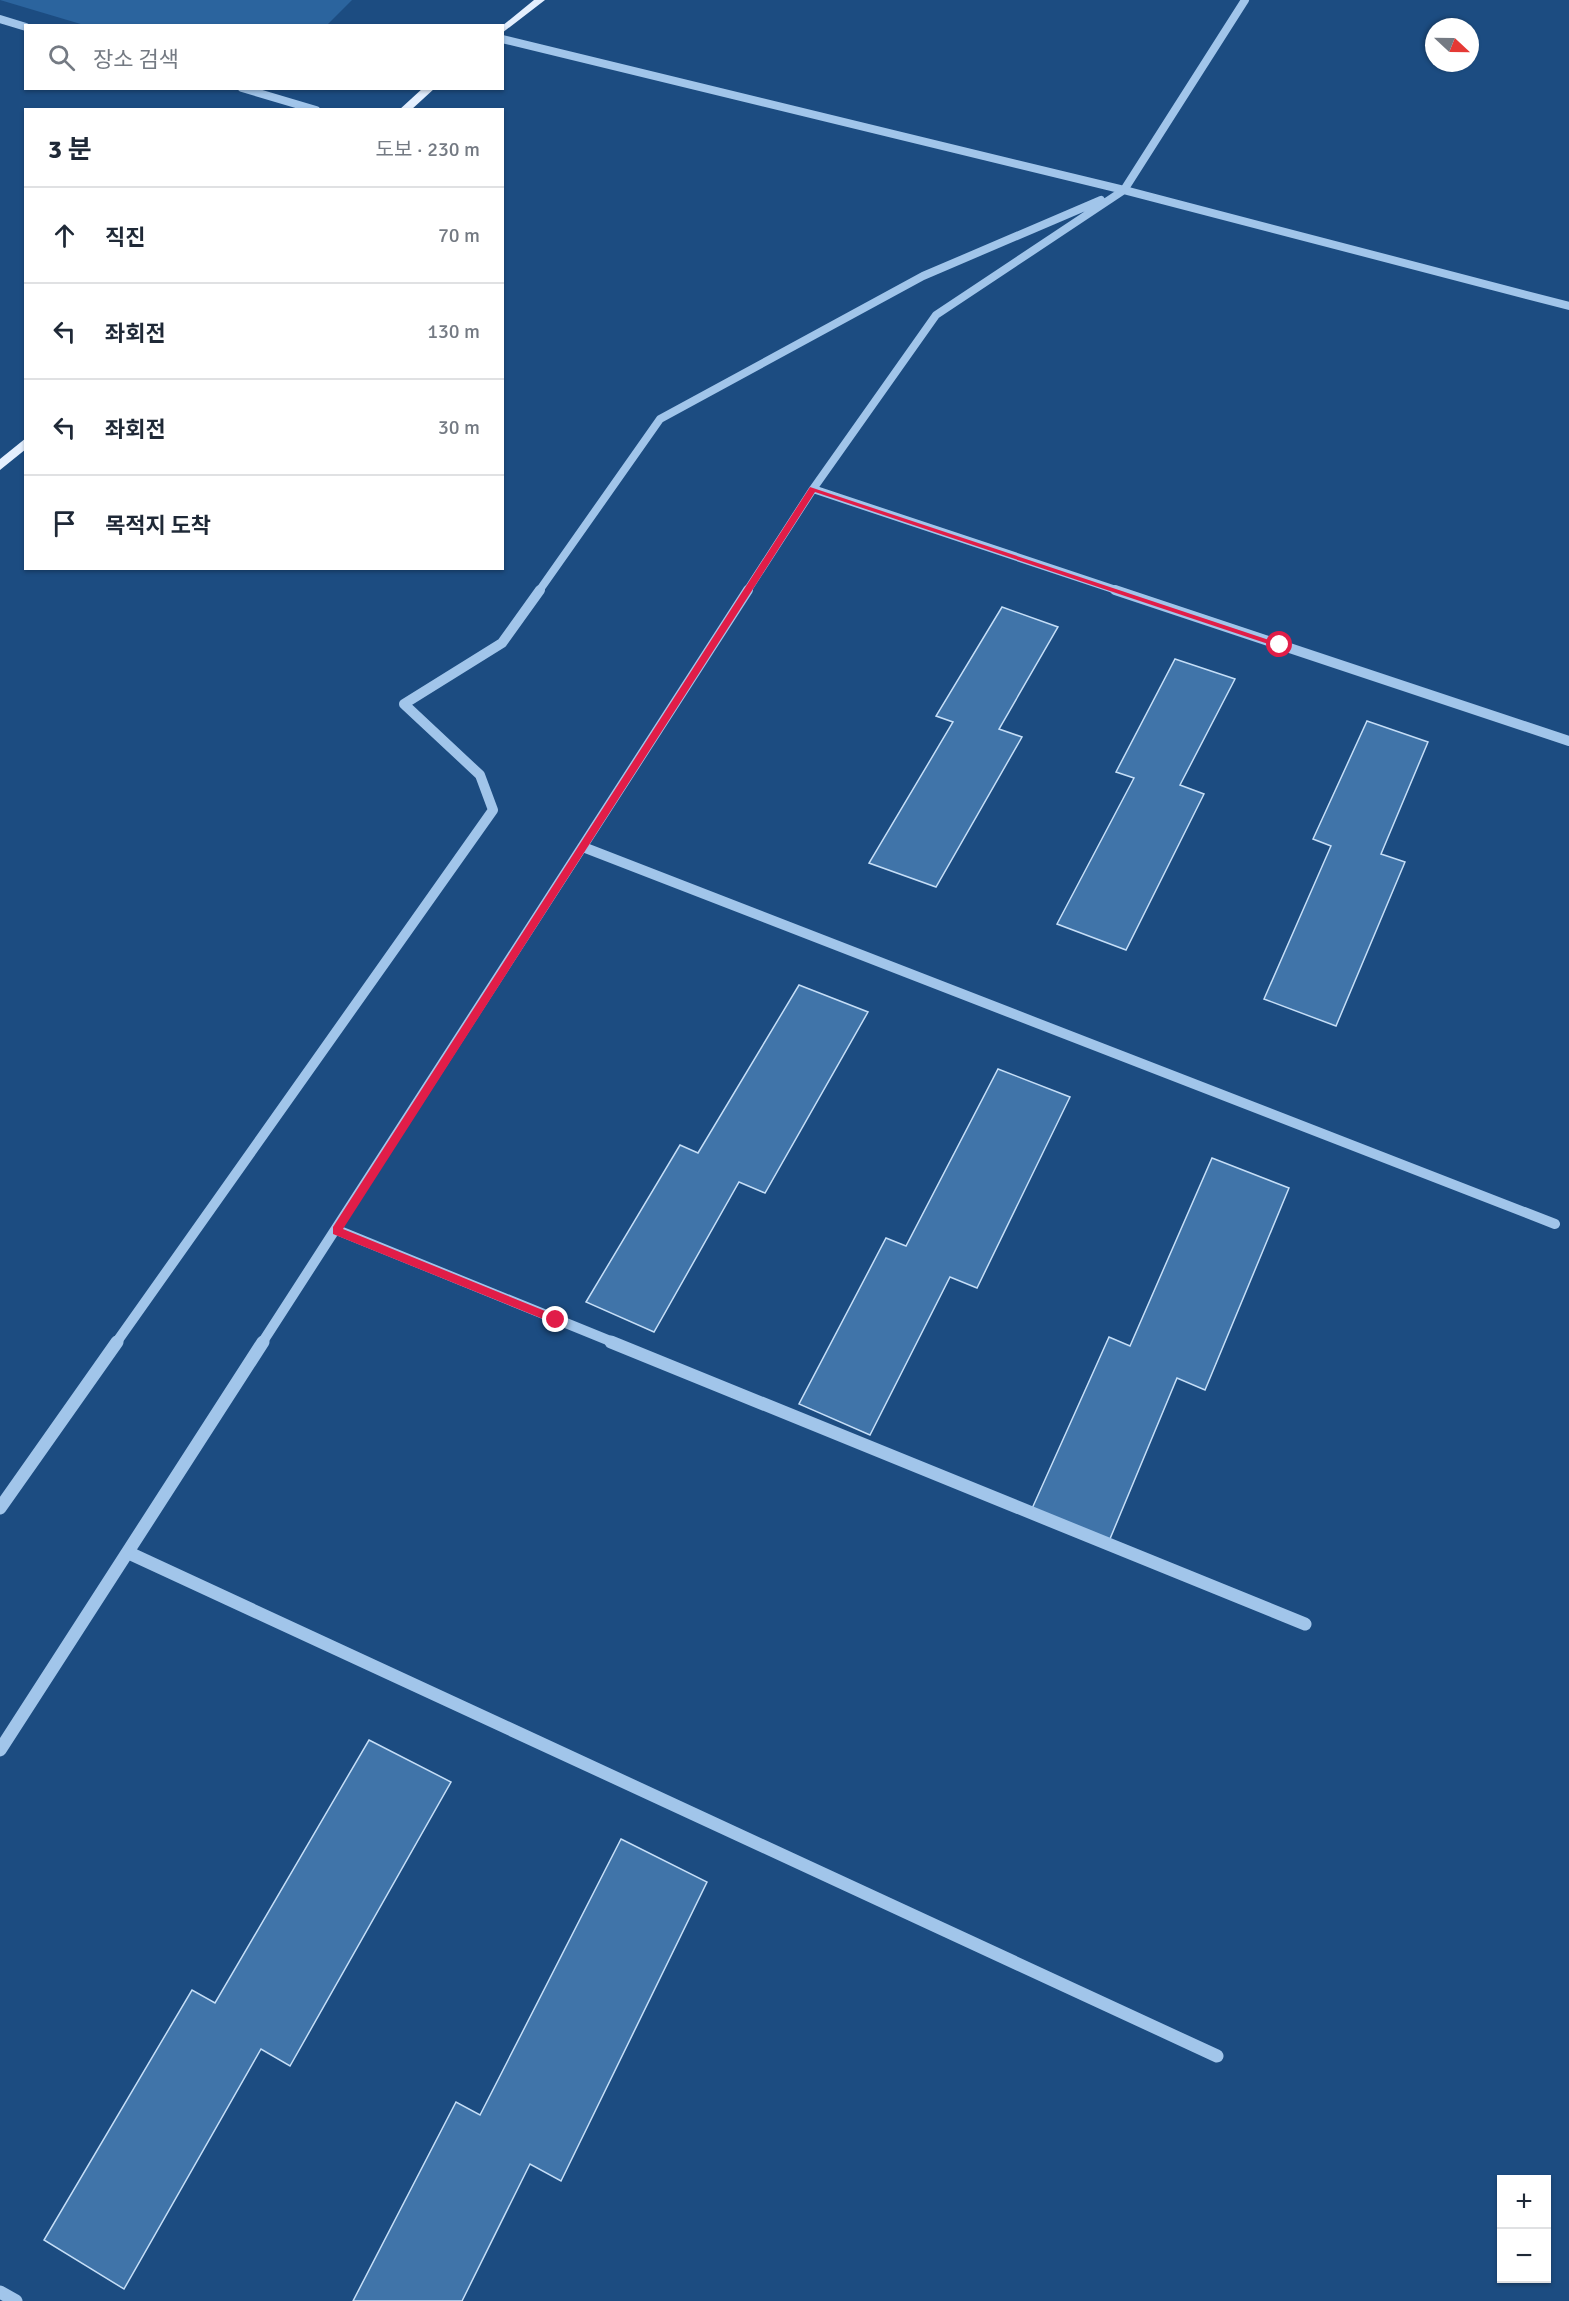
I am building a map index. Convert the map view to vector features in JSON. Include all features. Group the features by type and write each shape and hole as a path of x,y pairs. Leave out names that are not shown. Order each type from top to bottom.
{"main road":[{"path":"504,28 540,0"},
{"path":"406,108 427,90"},
{"path":"0,466 24,444"}],"street":[{"path":"0,1750 813,489 936,315 1124,190 1245,0"},
{"path":"0,19 24,26"},
{"path":"504,39 1124,190 1569,306"},
{"path":"249,90 309,108"},
{"path":"0,1508 493,810 480,775 404,704 502,643 660,419 923,276 1124,190"},
{"path":"813,489 1569,741"},
{"path":"583,847 1555,1224"},
{"path":"337,1230 1305,1624"},
{"path":"129,1553 1217,2056"},
{"path":"0,2292 16,2301"}],"shaded area":[{"path":"0,0 352,0 328,24 81,24"}],"building":[{"path":"1002,607 1058,627 999,729 1022,737 936,887 869,863 953,722 936,716"},
{"path":"1175,659 1235,679 1180,785 1204,794 1126,950 1057,924 1134,778 1116,772"},
{"path":"1367,721 1428,742 1381,854 1405,862 1336,1026 1264,999 1331,846 1313,839"},
{"path":"799,985 868,1012 765,1193 739,1182 654,1332 586,1302 680,1145 698,1153"},
{"path":"998,1069 1070,1097 977,1288 950,1277 870,1435 799,1404 886,1238 906,1246"},
{"path":"1212,1158 1289,1188 1205,1390 1177,1378 1107,1546 1030,1513 1109,1337 1130,1346"},
{"path":"369,1740 451,1782 290,2066 261,2049 124,2289 44,2240 192,1990 215,2003"},
{"path":"621,1839 707,1882 561,2181 530,2164 462,2301 353,2301 456,2102 480,2115"}],"route":[{"path":"556,1320 337,1230 813,489 1280,645"}]}
